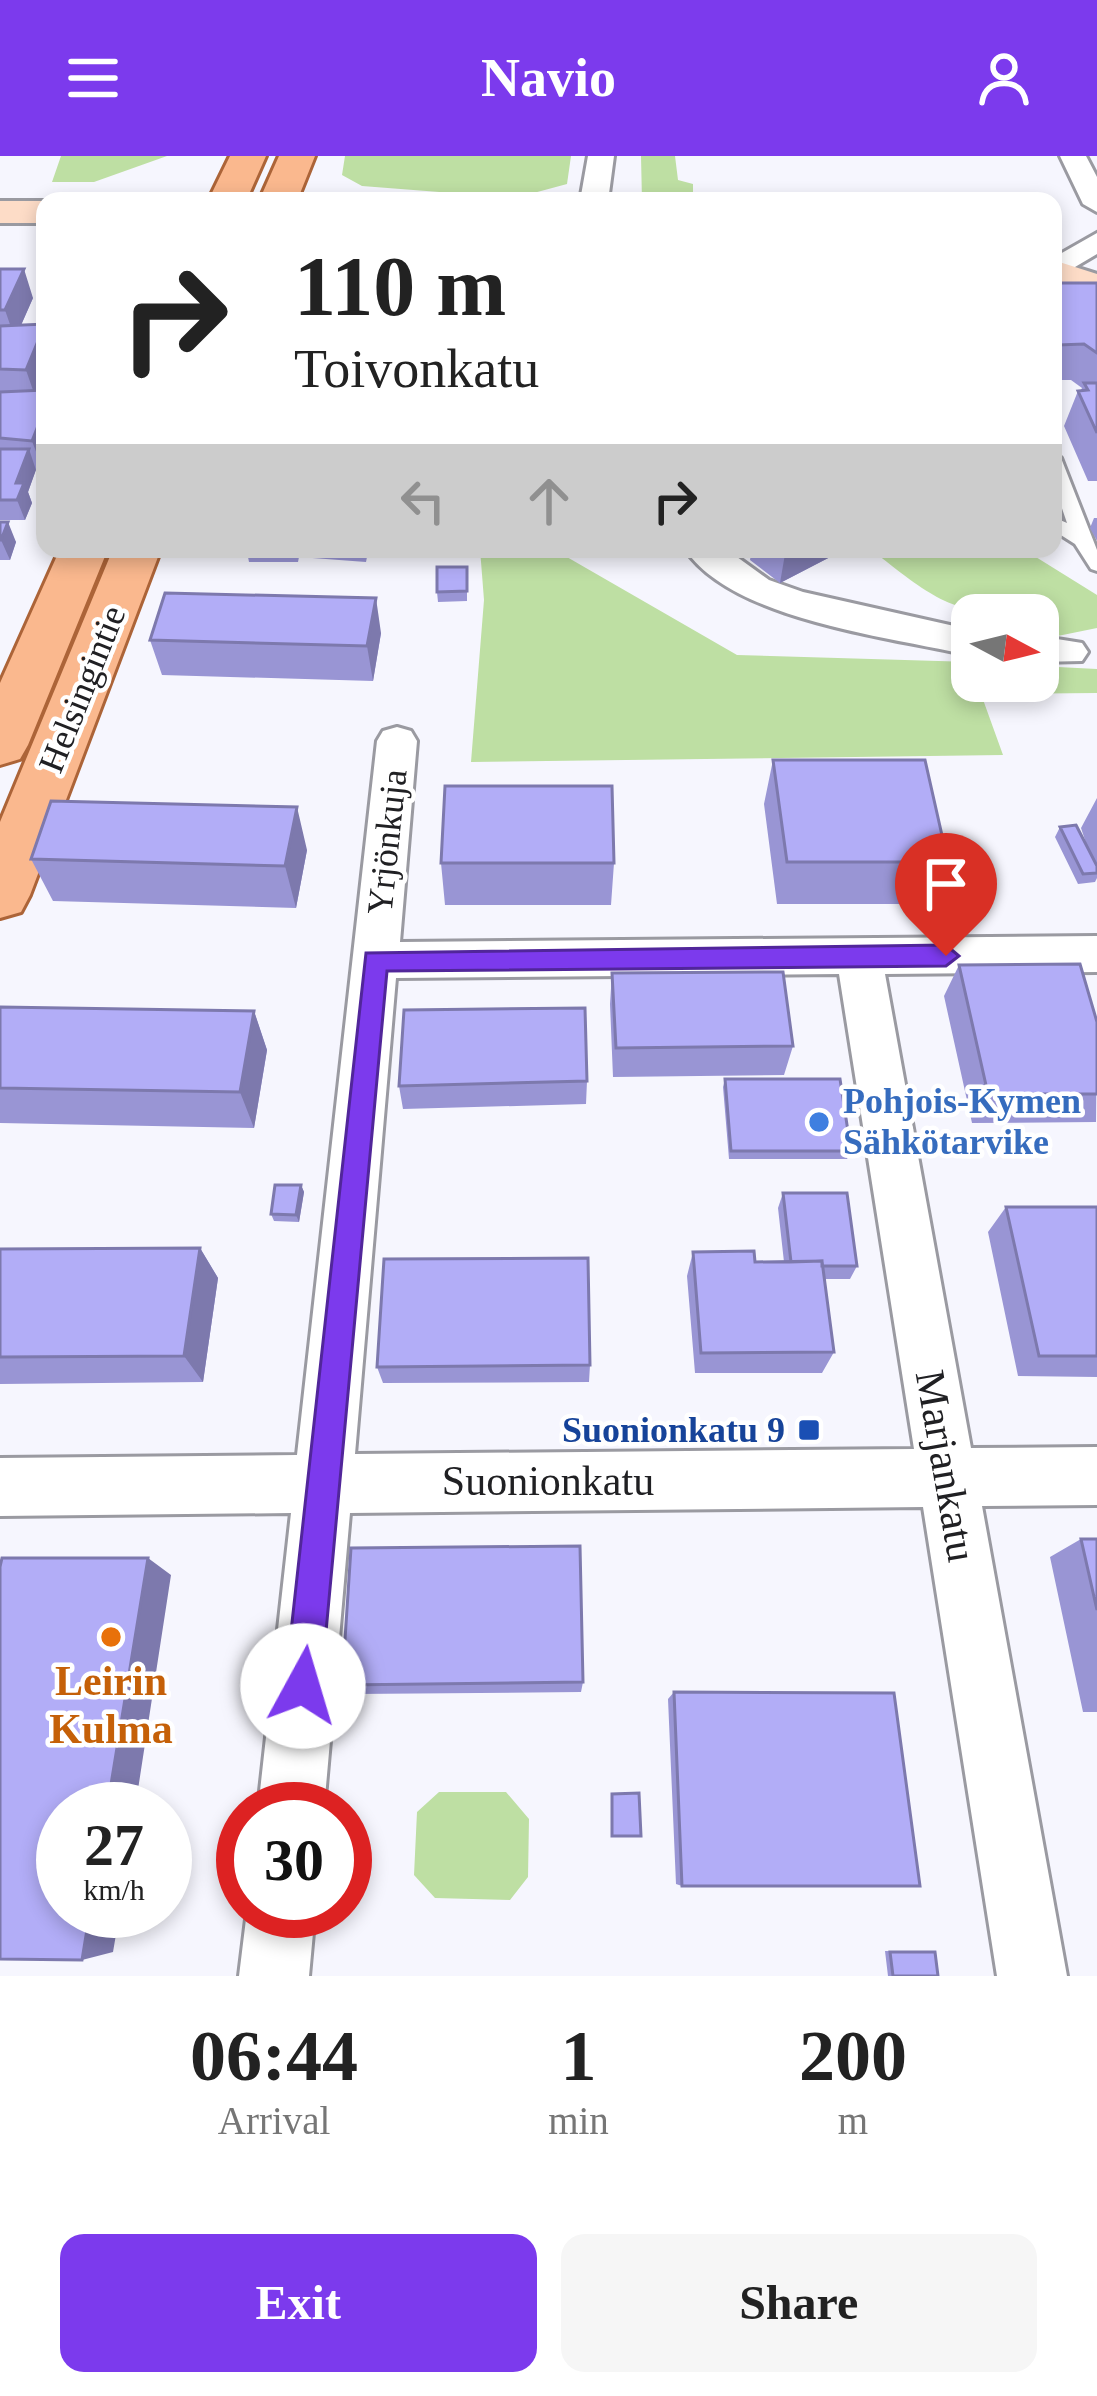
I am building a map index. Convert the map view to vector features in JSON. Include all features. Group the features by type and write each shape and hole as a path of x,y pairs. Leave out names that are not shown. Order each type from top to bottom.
{"main road":[{"path":"231,192 248,156"},
{"path":"282,192 297,156"},
{"path":"0,212 36,212"},
{"name":"Helsingintie","path":"0,745 80,558"},
{"name":"Helsingintie","path":"0,896 133,558"}],"street":[{"path":"595,192 601,156"},
{"path":"1073,156 1097,204"},
{"path":"1077,278 1097,241"},
{"path":"715,558 757,588 794,602 951,638"},
{"name":"Yrjönkuja","path":"294,1782 397,741"},
{"path":"376,952 1097,954"},
{"name":"Marjankatu","path":"859,956 1032,1976"},
{"name":"Suonionkatu","path":"0,1486 1097,1476"},
{"path":"274,1976 278,1938"}],"lane":[{"path":"1062,483 1082,540 1097,566"},
{"path":"1062,528 1082,540"}],"green space":[{"path":"61,156 167,156 94,182 52,182"},
{"path":"345,156 571,156 567,184 537,192 362,186 342,175"},
{"path":"641,156 675,156 678,180 693,184 693,192 642,192"},
{"path":"481,558 569,558 737,655 951,661 951,702 984,702 1003,755 471,762 484,600"},
{"path":"882,558 1037,558 1097,595 1097,628 1059,636 1059,594 951,594 951,604"},
{"path":"1059,667 1097,669 1097,693 1059,693"},
{"path":"439,1792 506,1792 529,1819 528,1877 510,1900 435,1898 414,1875 417,1812"}],"building":[{"path":"0,269 24,269 5,310 0,310"},
{"path":"1062,283 1097,283 1097,353 1084,344 1062,345"},
{"path":"36,324 36,346 26,370 0,369 0,326"},
{"path":"1084,383 1097,383 1097,433 1078,391 1088,390"},
{"path":"36,390 32,441 0,438 0,392"},
{"path":"0,449 29,449 16,483 24,483 17,500 0,500"},
{"path":"437,567 467,567 467,591 437,592"},
{"path":"165,593 376,598 367,646 150,640"},
{"path":"773,760 925,760 948,862 787,862"},
{"path":"445,786 612,786 614,863 441,863"},
{"path":"51,801 297,807 285,866 31,859"},
{"path":"1076,825 1097,873 1083,874 1060,827"},
{"path":"945,850 980,850 991,895 935,895 948,862"},
{"path":"1080,964 1097,1022 1097,1094 988,1094 959,965"},
{"path":"783,972 793,1046 616,1048 612,973"},
{"path":"0,1007 254,1011 240,1092 0,1088"},
{"path":"585,1008 587,1081 399,1086 404,1010"},
{"path":"725,1079 840,1079 851,1151 731,1151"},
{"path":"275,1185 301,1185 296,1215 271,1214"},
{"path":"783,1193 847,1193 857,1266 791,1262"},
{"path":"1006,1207 1097,1207 1097,1356 1039,1356"},
{"path":"200,1248 184,1356 0,1357 0,1249"},
{"path":"754,1251 755,1262 822,1261 834,1352 701,1353 693,1252"},
{"path":"588,1258 590,1365 377,1367 384,1259"},
{"path":"1081,1539 1097,1539 1097,1610"},
{"path":"580,1546 583,1682 342,1685 351,1548"},
{"path":"2,1558 148,1558 111,1782 36,1782 36,1938 86,1938 82,1960 0,1959"},
{"path":"674,1692 894,1693 920,1886 682,1886"},
{"path":"639,1793 641,1836 612,1836 612,1794"},
{"path":"890,1952 935,1952 938,1976 893,1976"}],"place":[{"name":"Pohjois-Kymen Sähkötarvike","path":"819,1122"},
{"name":"Suonionkatu 9","path":"809,1430"},
{"name":"Leirin Kulma","path":"111,1637"}],"route":[{"path":"303,1686 375,960 946,956"}]}
